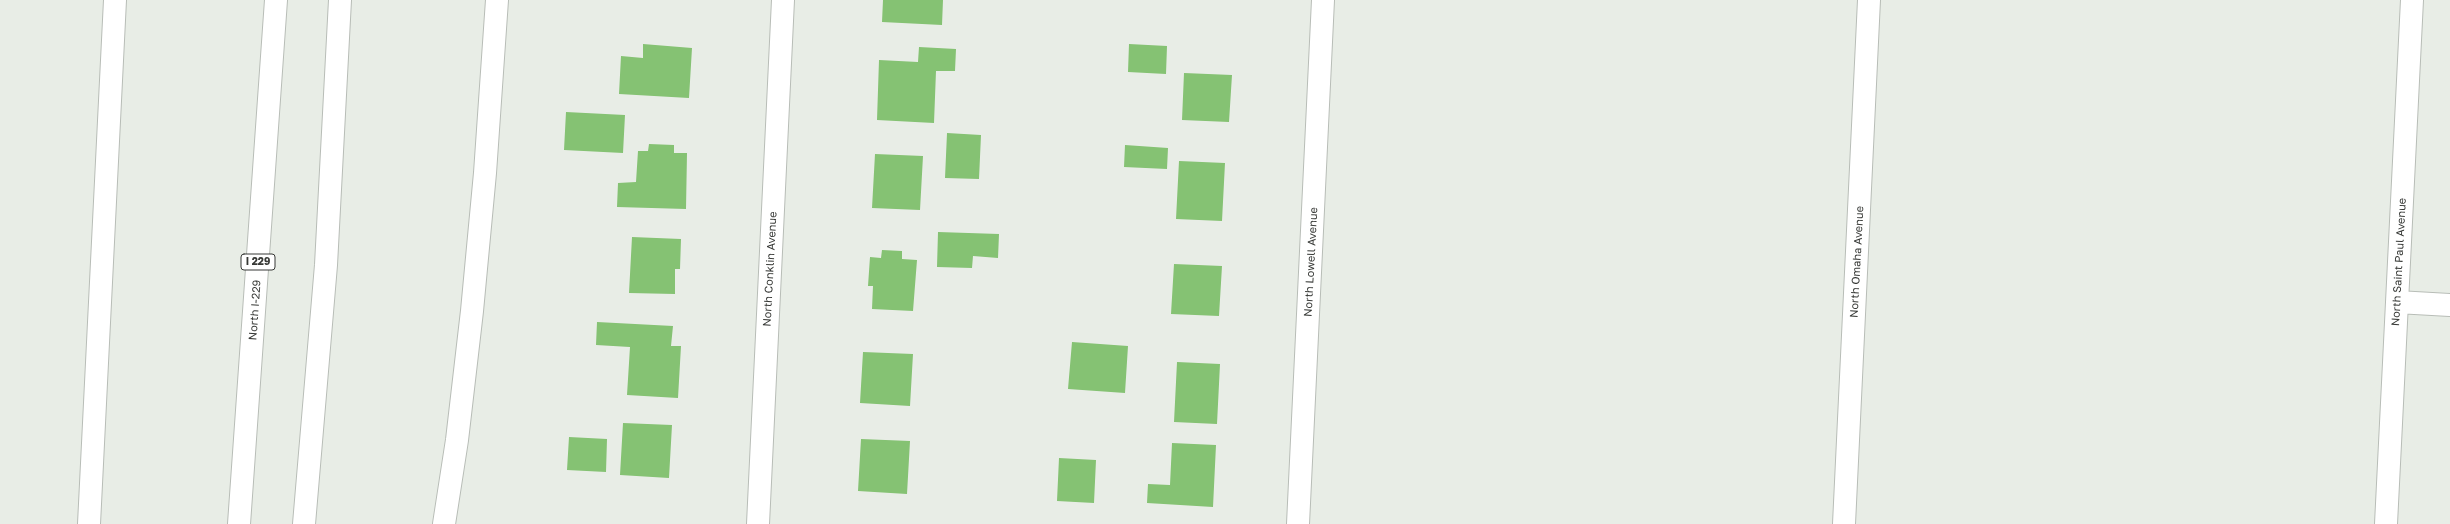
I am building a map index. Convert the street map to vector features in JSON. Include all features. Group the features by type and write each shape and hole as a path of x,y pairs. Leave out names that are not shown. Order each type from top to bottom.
{"main road":[{"path":"90,524 115,0"},
{"name":"North I-229","path":"239,524 276,0"},
{"path":"304,524 326,265 340,0"},
{"path":"444,524 457,440 472,311 485,173 497,0"},
{"name":"North Lowell Avenue","path":"1298,524 1323,0"},
{"name":"North Omaha Avenue","path":"1844,524 1869,0"},
{"name":"North Saint Paul Avenue","path":"2386,524 2412,0"},
{"name":"North Conklin Avenue","path":"758,524 782,7"},
{"path":"2397,302 2450,305"}],"building":[{"path":"883,0 943,0 942,25 882,22"},
{"path":"643,44 692,48 689,98 619,94 621,56 643,58"},
{"path":"1129,44 1167,46 1166,74 1128,72"},
{"path":"919,47 956,49 955,71 936,71 934,123 877,120 879,60 918,62"},
{"path":"1184,73 1232,75 1229,122 1182,120"},
{"path":"566,112 625,115 623,153 564,150"},
{"path":"947,133 981,135 979,179 945,178"},
{"path":"649,144 674,145 674,153 687,153 686,209 617,207 618,183 636,182 638,151 648,151"},
{"path":"1125,145 1168,148 1167,169 1124,167"},
{"path":"875,154 923,156 920,210 872,208"},
{"path":"1179,161 1225,163 1222,221 1176,219"},
{"path":"938,232 999,234 998,258 973,256 972,268 937,267"},
{"path":"632,237 681,239 680,269 675,269 675,294 629,293"},
{"path":"882,250 902,251 902,259 917,260 913,311 872,309 873,286 868,286 870,257 881,258"},
{"path":"1174,264 1222,266 1219,316 1171,314"},
{"path":"597,322 673,326 671,346 681,346 678,398 627,395 630,347 596,345"},
{"path":"1072,342 1128,346 1125,393 1068,389"},
{"path":"863,352 913,354 910,406 860,403"},
{"path":"1177,362 1220,364 1217,424 1174,422"},
{"path":"623,423 672,425 669,478 620,475"},
{"path":"569,437 607,439 606,472 567,470"},
{"path":"861,439 910,441 907,494 858,491"},
{"path":"1172,443 1216,445 1213,507 1147,503 1148,484 1170,485"},
{"path":"1059,458 1096,460 1094,503 1057,501"}]}
